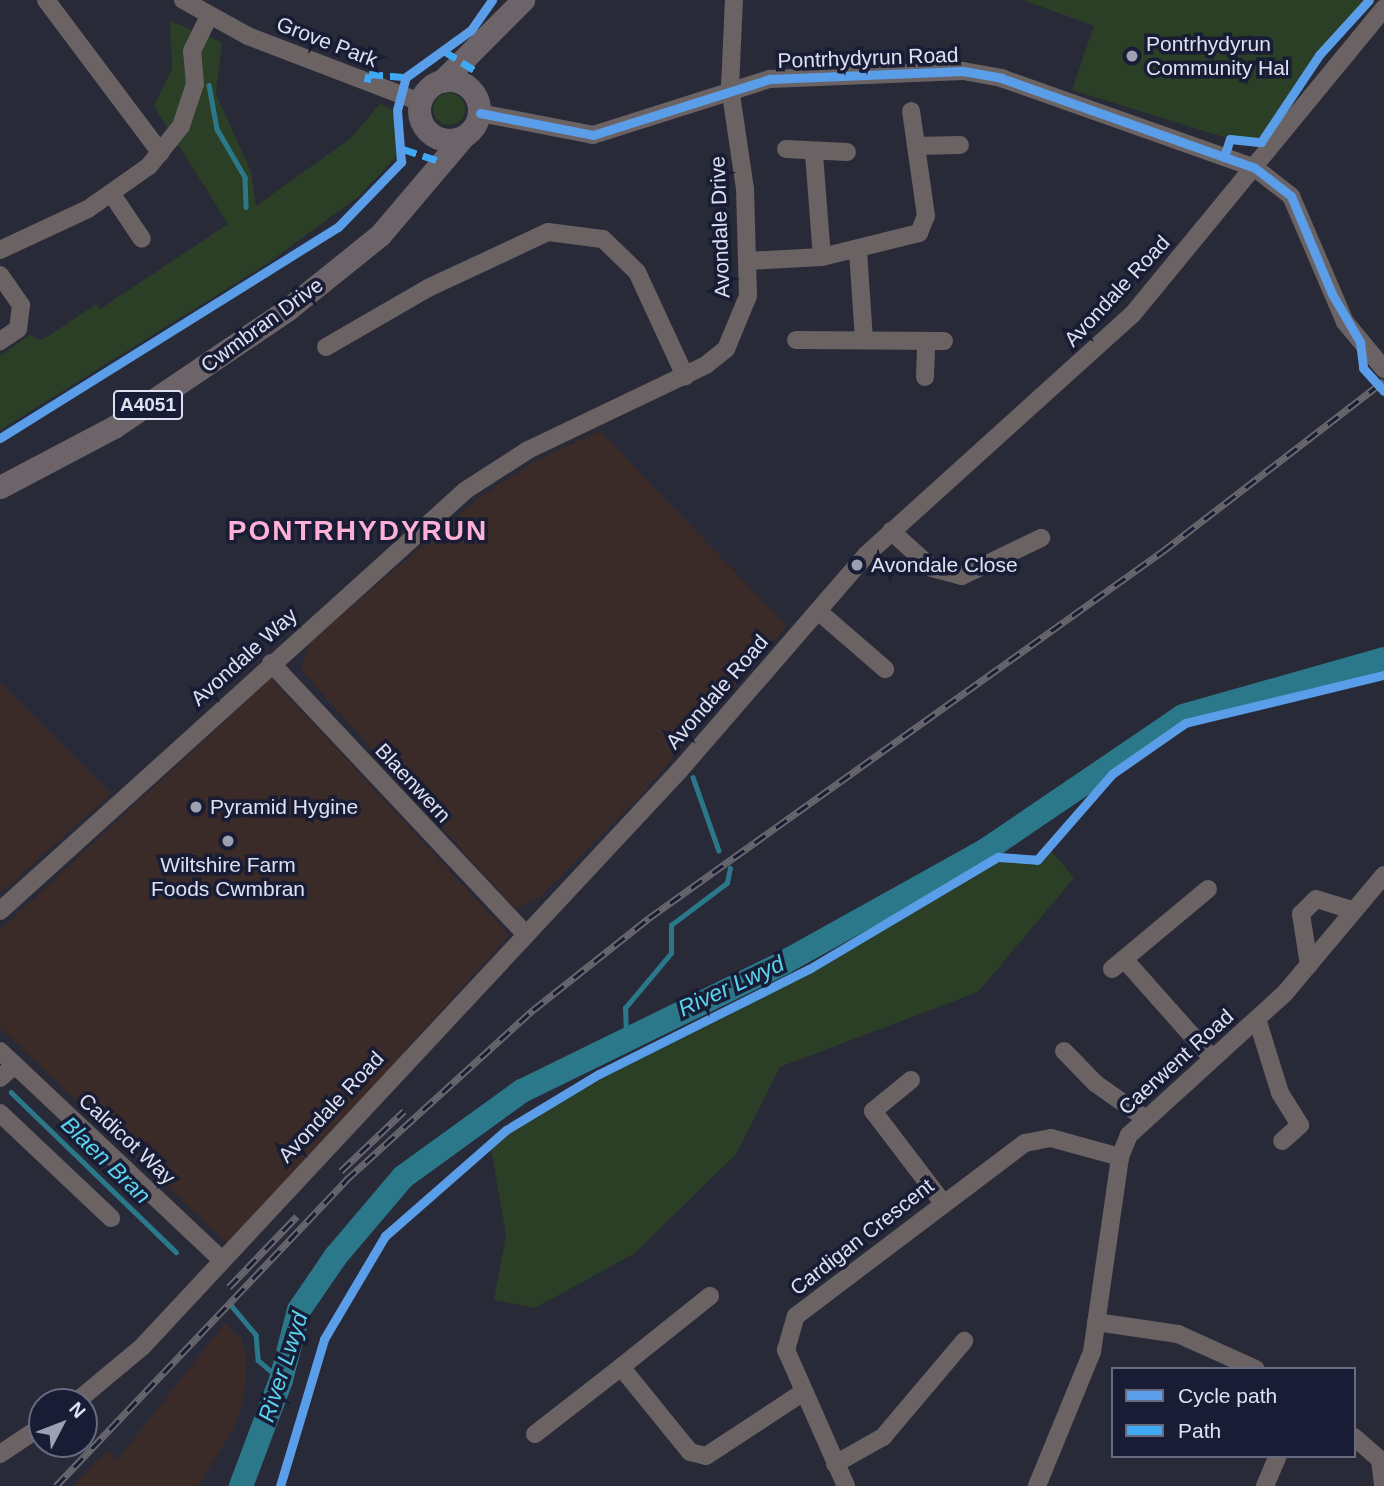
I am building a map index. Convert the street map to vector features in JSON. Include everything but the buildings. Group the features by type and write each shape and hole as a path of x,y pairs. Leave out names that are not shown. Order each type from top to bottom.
{"main road":[{"path":"429,177 420,102 523,0"},
{"path":"424,126 441,139 463,137 478,105 489,33"},
{"path":"442,81 458,81 478,105"},
{"name":"A4051","path":"429,177 463,137"},
{"name":"Cwmbran Drive","path":"0,487 114,427 288,309 380,235 429,177"}],"street":[{"path":"46,0 161,153"},
{"name":"Grove Park","path":"183,0 209,16 420,102"},
{"name":"Avondale Drive","path":"528,450 685,376 726,349 741,325 748,261 730,87 734,0"},
{"name":"Avondale Road","path":"93,1388 142,1347 523,932 680,771 891,531 1112,337 1255,168 1335,59 1384,8"},
{"path":"0,250 111,193 161,153 181,126 195,84 192,51 209,16"},
{"name":"Pontrhydyrun Road","path":"478,105 593,135 625,130 730,87 833,74 963,71 1001,78 1255,168 1291,196 1345,322 1380,365"},
{"path":"748,261 821,257 858,251 904,242 924,227 911,111"},
{"path":"916,146 960,145"},
{"path":"786,149 814,154 847,152"},
{"path":"814,154 821,257"},
{"path":"111,193 142,239"},
{"path":"326,347 428,288 548,232 603,239 637,272 685,376"},
{"path":"858,251 864,340"},
{"path":"0,275 21,305 18,329 0,341"},
{"path":"796,340 944,341"},
{"path":"925,377 926,341"},
{"name":"Avondale Way","path":"0,911 432,517 528,450"},
{"path":"891,531 932,568 962,576 1041,538"},
{"path":"818,611 885,670"},
{"name":"Blaenwern","path":"271,663 523,932"},
{"name":"Caerwent Road","path":"1037,1486 1079,1388 1096,1322 1120,1157 1146,1119 1211,1057 1256,1019 1309,965 1384,875"},
{"path":"1208,889 1118,964 1211,1057"},
{"path":"1309,965 1301,914 1316,899 1353,910"},
{"path":"1256,1019 1280,1093 1300,1125 1282,1141"},
{"name":"Caldicot Way","path":"0,1051 222,1260"},
{"path":"1064,1051 1095,1083 1146,1119"},
{"path":"0,1078 15,1065"},
{"path":"911,1080 873,1111 943,1203"},
{"path":"0,1113 111,1218"},
{"name":"Cardigan Crescent","path":"846,1486 802,1393 786,1350 796,1316 943,1203 1035,1138 1120,1157"},
{"path":"535,1434 710,1296"},
{"path":"1096,1322 1178,1334 1252,1367"},
{"path":"835,1464 883,1437 964,1341"},
{"path":"621,1367 690,1452 706,1456 802,1393"},
{"path":"0,1454 28,1435"},
{"path":"1356,1439 1380,1460 1383,1486"},
{"path":"1265,1486 1277,1458"}],"shaded area":[{"path":"600,431 787,626 639,797 539,898 515,909 302,671 303,658 310,642 475,501 529,464"},
{"path":"271,678 509,935 230,1246 0,1028 0,930"},
{"path":"0,683 111,794 1,893 0,890"},
{"path":"225,1323 242,1339 247,1360 244,1393 236,1425 198,1486 73,1486 106,1451 117,1460"}],"green space":[{"path":"1023,0 1368,0 1319,55 1261,142 1230,139 1072,90 1094,26"},
{"path":"170,21 222,42 216,94 251,172 256,206 351,138 380,104 391,109 398,128 397,156 358,197 265,265 0,430 0,356 29,335 42,340 96,304 100,309 228,224 154,106 172,69"},
{"path":"449,93 460,98 465,109 460,120 449,125 438,120 433,109 438,98"},
{"path":"1048,847 1074,878 978,992 780,1067 736,1154 635,1253 535,1308 494,1300 506,1235 490,1143 506,1130 599,1074 809,969 998,857 1037,859"}],"waterway":[{"path":"209,85 217,129 245,177 246,207"},
{"name":"River Lwyd","path":"241,1486 281,1380 299,1310 336,1256 403,1177 522,1091 783,963 986,850 1183,716 1384,659"},
{"path":"693,777 719,851"},
{"path":"626,1035 625,1008 671,953 671,925 727,883 730,868"},
{"name":"Blaen Bran","path":"11,1092 176,1252"},
{"name":"Blaen Bran","path":"231,1305 256,1335 258,1360 281,1380"}],"railway":[{"path":"56,1486 346,1180 533,1010 649,918 1163,551 1384,381"},
{"path":"341,1171 404,1111"},
{"path":"229,1287 297,1216"}],"marked path":[{"path":"444,51 477,72"},
{"path":"367,82 369,74 406,77"},
{"path":"403,149 442,162"}],"cycle path":[{"path":"0,438 338,227 401,162 397,110 406,77 471,30 492,0"},
{"path":"1224,157 1230,139 1261,142 1319,55 1369,0"},
{"path":"480,113 593,135 770,79 963,71 1001,78 1255,168 1291,196 1332,294 1360,342 1363,368 1384,391"},
{"path":"280,1486 324,1339 385,1236 506,1130 599,1074 809,969 998,857 1037,860 1112,774 1185,723 1384,675"}],"place":[{"name":"Pontrhydyrun Community Hal","path":"1132,56"},
{"name":"Avondale Close","path":"857,565"},
{"name":"Pyramid Hygine","path":"196,807"},
{"name":"Wiltshire Farm Foods Cwmbran","path":"228,841"}],"district":[{"name":"PONTRHYDYRUN","path":"358,531"}]}
